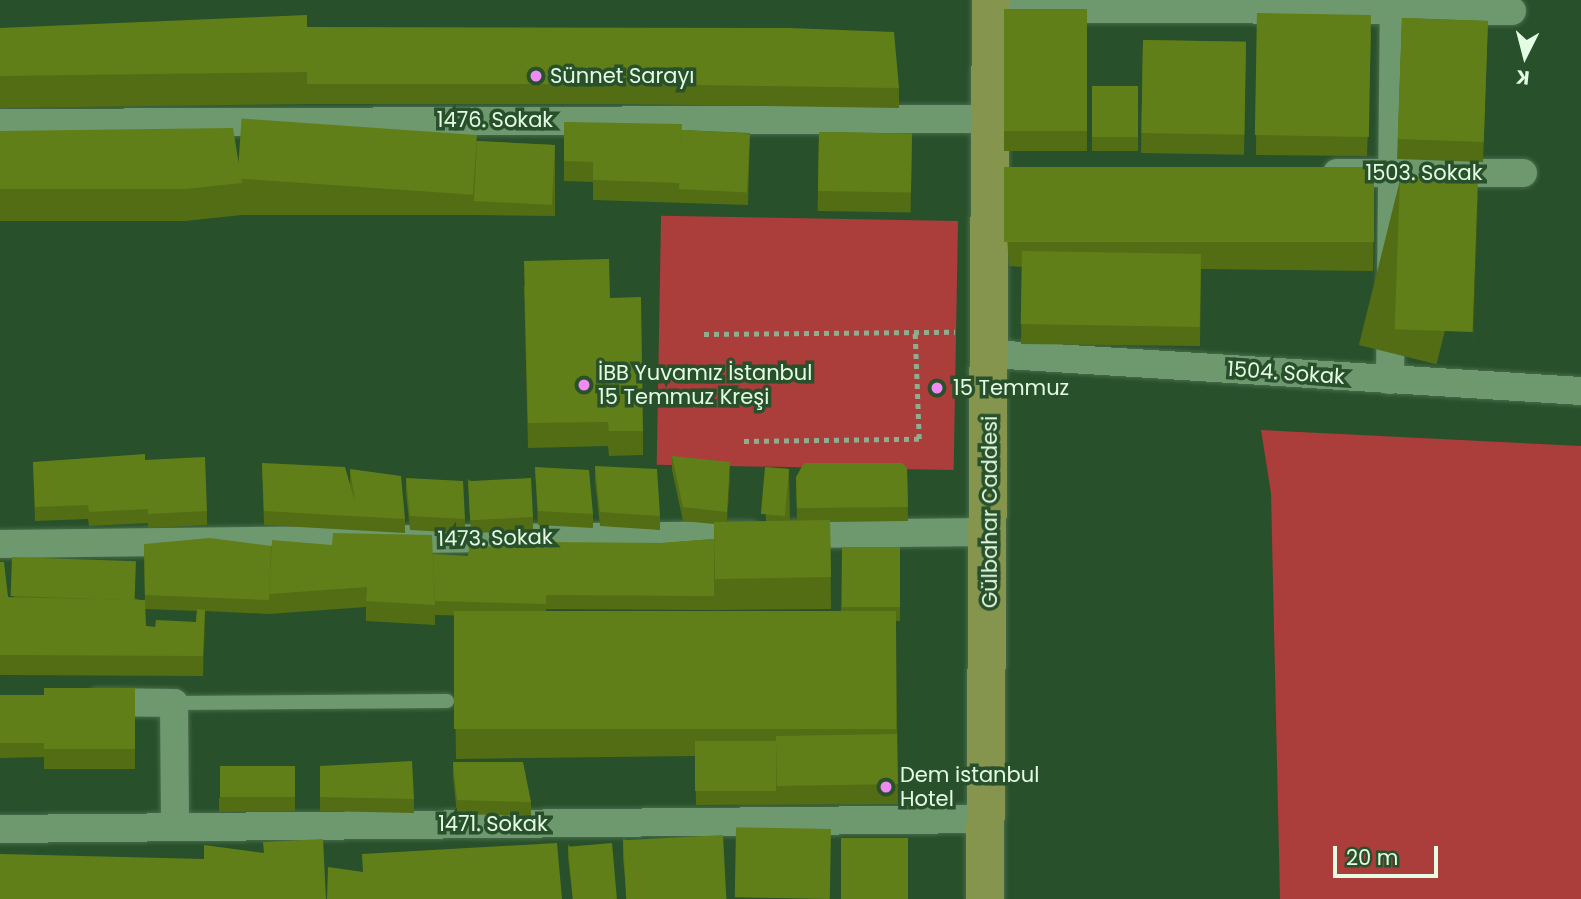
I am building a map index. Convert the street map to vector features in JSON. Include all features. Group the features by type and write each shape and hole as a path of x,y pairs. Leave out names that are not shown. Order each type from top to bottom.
{"main road":[{"name":"Gülbahar Caddesi","path":"985,899 991,532 990,343 1004,173 990,119 991,4"}],"street":[{"path":"991,4 1512,11"},
{"path":"1390,380 1394,10"},
{"name":"1476. Sokak","path":"0,123 990,119"},
{"name":"1503. Sokak","path":"1308,173 1523,173"},
{"name":"1504. Sokak","path":"990,343 1390,380 1581,391"},
{"name":"1473. Sokak","path":"0,544 991,532"},
{"path":"67,701 174,703 174,827"},
{"name":"1471. Sokak","path":"0,829 987,819"}],"lane":[{"path":"174,703 447,701"}],"path":[{"path":"744,441 919,439 915,332"},
{"path":"704,334 915,332 990,343"}],"shaded area":[{"path":"661,216 958,221 954,470 657,465"},
{"path":"1261,430 1581,446 1581,899 1280,899 1271,493"}],"building":[{"path":"1004,9 1087,9 1087,131 1004,131"},
{"path":"1257,13 1371,15 1369,137 1255,135"},
{"path":"307,15 307,72 0,76 0,28"},
{"path":"1402,18 1488,21 1484,142 1398,139"},
{"path":"307,27 789,28 894,32 899,88 630,84 307,84"},
{"path":"1143,40 1246,42 1244,135 1141,133"},
{"path":"1092,86 1138,86 1138,137 1092,137"},
{"path":"242,119 477,135 473,195 237,178"},
{"path":"564,122 682,124 680,183 593,180 593,162 564,161"},
{"path":"233,128 242,183 185,189 0,189 0,131"},
{"path":"682,130 750,134 747,192 679,189"},
{"path":"819,132 912,134 911,193 818,191"},
{"path":"477,141 555,145 552,205 474,201"},
{"path":"1004,167 1374,167 1374,242 1004,242"},
{"path":"1400,176 1478,179 1473,332 1395,329"},
{"path":"1022,251 1201,254 1200,327 1021,324"},
{"name":"İBB Yuvamız İstanbul 15 Temmuz Kreşi","path":"609,259 610,298 641,297 643,431 609,431 608,422 528,423 524,261"},
{"path":"145,454 145,460 205,457 207,511 148,514 148,509 89,512 88,505 35,507 33,462"},
{"path":"672,456 730,462 727,512 683,507"},
{"path":"262,463 345,467 355,502 350,469 401,476 405,519 264,511"},
{"path":"804,463 902,463 907,468 908,507 797,508 796,477"},
{"path":"595,466 657,469 660,516 600,512"},
{"path":"535,467 589,470 593,514 538,511"},
{"path":"765,467 789,469 785,516 761,514"},
{"path":"406,478 463,481 465,519 410,516"},
{"path":"531,478 533,517 470,520 468,481"},
{"path":"830,520 831,577 715,579 714,522"},
{"path":"333,533 432,535 435,605 366,601 367,587 269,594 272,540 332,545"},
{"path":"210,538 271,546 269,600 145,595 144,544"},
{"path":"714,539 714,596 546,595 546,604 435,601 433,554 468,556 469,546 548,548 547,542 662,543"},
{"path":"842,547 900,547 900,607 842,607"},
{"path":"12,557 136,561 135,600 11,596"},
{"path":"0,562 4,562 8,597 0,597"},
{"path":"0,597 145,600 146,626 155,627 156,620 196,622 197,609 205,610 203,656 0,655"},
{"path":"454,611 896,611 896,729 454,729"},
{"path":"44,688 135,688 135,749 44,749"},
{"path":"0,695 44,695 44,743 0,743"},
{"path":"897,734 898,784 777,786 776,736"},
{"path":"695,741 776,741 776,791 695,791"},
{"path":"412,761 414,799 320,797 320,766"},
{"path":"453,762 523,762 531,802 457,800"},
{"path":"220,766 295,766 295,797 220,797"},
{"path":"736,827 831,829 830,899 735,897"},
{"path":"723,835 726,899 626,899 623,840"},
{"path":"841,838 908,838 908,899 841,899"},
{"path":"323,839 326,899 0,899 0,854 204,859 204,845 264,853 263,842"},
{"path":"557,843 562,899 327,899 328,867 363,872 362,854"},
{"path":"612,843 617,899 573,899 568,847"}],"place":[{"name":"Sünnet Sarayı","path":"536,76"},
{"name":"İBB Yuvamız İstanbul 15 Temmuz Kreşi","path":"584,385"},
{"name":"15 Temmuz","path":"937,388"},
{"name":"Dem istanbul Hotel","path":"886,787"}]}
